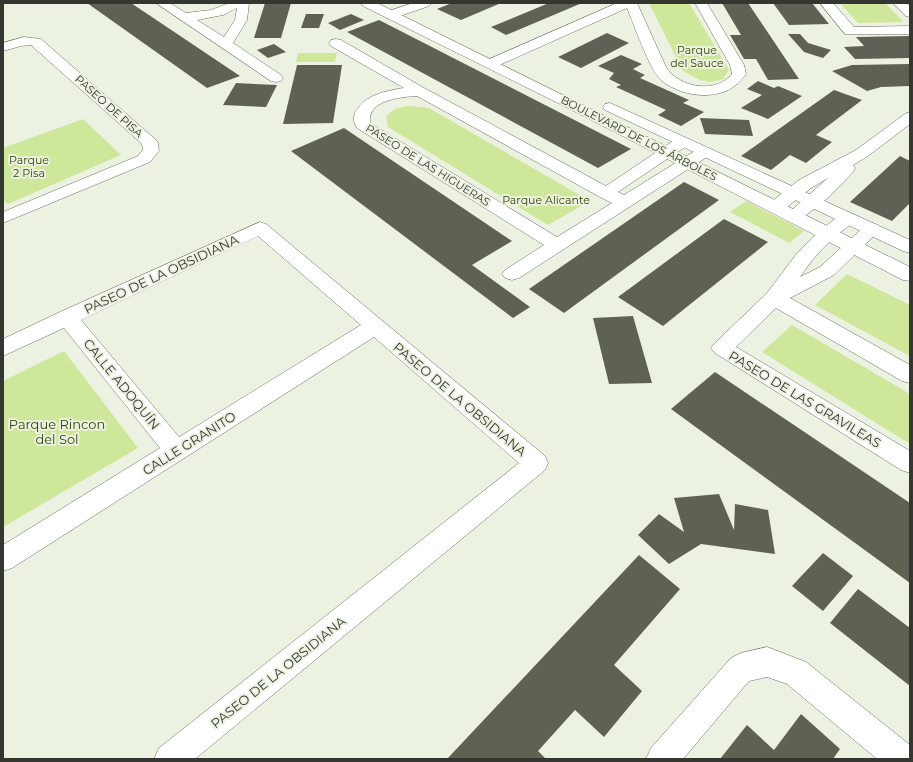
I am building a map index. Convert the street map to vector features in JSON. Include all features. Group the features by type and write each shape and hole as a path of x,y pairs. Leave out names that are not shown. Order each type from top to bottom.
{"street":[{"path":"162,3 276,78"},
{"path":"184,17 214,13 237,3"},
{"path":"226,44 237,28 242,16 243,3"},
{"path":"389,7 425,3"},
{"path":"492,57 601,3"},
{"path":"492,57 627,3"},
{"path":"631,3 659,66 665,76 675,83 688,88 715,90 728,86 736,81 739,74 737,65 701,3"},
{"path":"826,3 850,31 910,30"},
{"name":"BOULEVARD DE LOS ÁRBOLES","path":"389,7 492,57 688,163 910,275"},
{"name":"PASEO DE PISA","path":"3,47 22,41 32,40 36,42 150,143 152,151 144,159 3,218"},
{"path":"336,43 419,91 625,203"},
{"name":"BOULEVARD DE LOS ÁRBOLES","path":"492,57 594,99 682,142 910,247"},
{"name":"PASEO DE LAS HIGUERAS","path":"419,91 400,92 370,105 362,114 362,125 557,245"},
{"path":"910,104 908,105 910,110"},
{"path":"776,207 792,193 862,153 910,118"},
{"path":"606,193 682,142"},
{"path":"512,274 704,152"},
{"path":"794,216 824,192 862,153"},
{"name":"PASEO DE LAS GRAVILEAS","path":"847,218 828,233 805,256 774,298 722,348 910,463"},
{"name":"PASEO DE LA OBSIDIANA","path":"3,348 260,228 374,327 536,463 170,759"},
{"name":"PASEO DE LAS GRAVILEAS","path":"774,298 827,271 872,229"},
{"path":"774,298 910,375"},
{"name":"CALLE ADOQUÍN","path":"67,317 176,451"},
{"name":"CALLE GRANITO","path":"3,560 374,327"},
{"path":"662,759 741,668 767,662 796,672 902,759"}],"green space":[{"name":"Parque del Sauce","path":"649,3 689,3 729,70 723,79 711,82 700,80 683,71"},
{"path":"840,3 885,3 904,22 858,23"},
{"path":"298,53 337,53 335,62 296,62"},
{"name":"Parque Alicante","path":"408,106 429,108 590,201 548,225 388,127 386,116 395,109"},
{"name":"Parque 2 Pisa","path":"83,119 121,155 8,204 3,200 3,148"},
{"path":"746,201 804,231 789,243 730,212"},
{"path":"847,274 910,305 910,356 815,305"},
{"path":"792,325 910,394 910,444 762,352"},
{"name":"Parque Rincon del Sol","path":"64,351 138,448 3,527 3,381"}],"building":[{"path":"87,3 131,3 240,76 207,88"},
{"path":"265,3 291,3 281,38 254,38"},
{"path":"452,3 501,3 461,20 437,9"},
{"path":"549,3 582,3 506,35 491,27"},
{"path":"722,3 748,3 799,79 768,80 756,59 744,59 730,35 741,35"},
{"path":"773,3 812,3 829,24 789,25"},
{"path":"306,14 324,14 319,28 301,28"},
{"path":"351,14 364,20 340,30 328,23"},
{"path":"379,20 631,149 598,168 347,32"},
{"path":"607,33 629,43 581,68 558,57"},
{"path":"788,34 800,34 808,43 831,50 823,58 804,52"},
{"path":"910,36 910,58 855,59 844,47 864,46 856,37"},
{"path":"274,44 286,52 268,58 257,50"},
{"path":"621,55 642,64 633,69 645,75 640,78 689,100 683,103 704,112 681,126 658,115 666,110 616,87 621,85 609,79 614,73 598,66"},
{"path":"910,64 910,86 881,87 867,91 832,71 852,65"},
{"path":"297,65 342,65 333,123 283,124"},
{"path":"758,81 774,88 778,86 802,96 768,119 741,108 762,95 747,89"},
{"path":"236,83 277,85 266,107 223,105"},
{"path":"834,90 862,100 816,135 832,142 806,163 790,155 771,170 741,156"},
{"path":"700,118 749,120 753,136 705,134"},
{"path":"344,128 512,241 472,265 530,307 513,318 291,151"},
{"path":"900,156 910,161 910,203 892,221 850,202"},
{"path":"684,182 719,200 564,313 529,289"},
{"path":"724,219 768,242 663,326 618,297"},
{"path":"633,316 652,383 609,384 593,318"},
{"path":"715,372 910,503 910,583 671,409"},
{"path":"719,494 734,530 735,504 768,510 775,554 701,544 669,564 638,535 659,514 684,532 674,498"},
{"path":"823,553 853,576 823,611 792,586"},
{"path":"639,555 680,589 614,665 642,691 604,737 575,710 538,751 546,759 447,759"},
{"path":"858,589 910,628 910,686 830,623"},
{"path":"801,714 840,749 833,759 720,759 747,725 774,750"}]}
